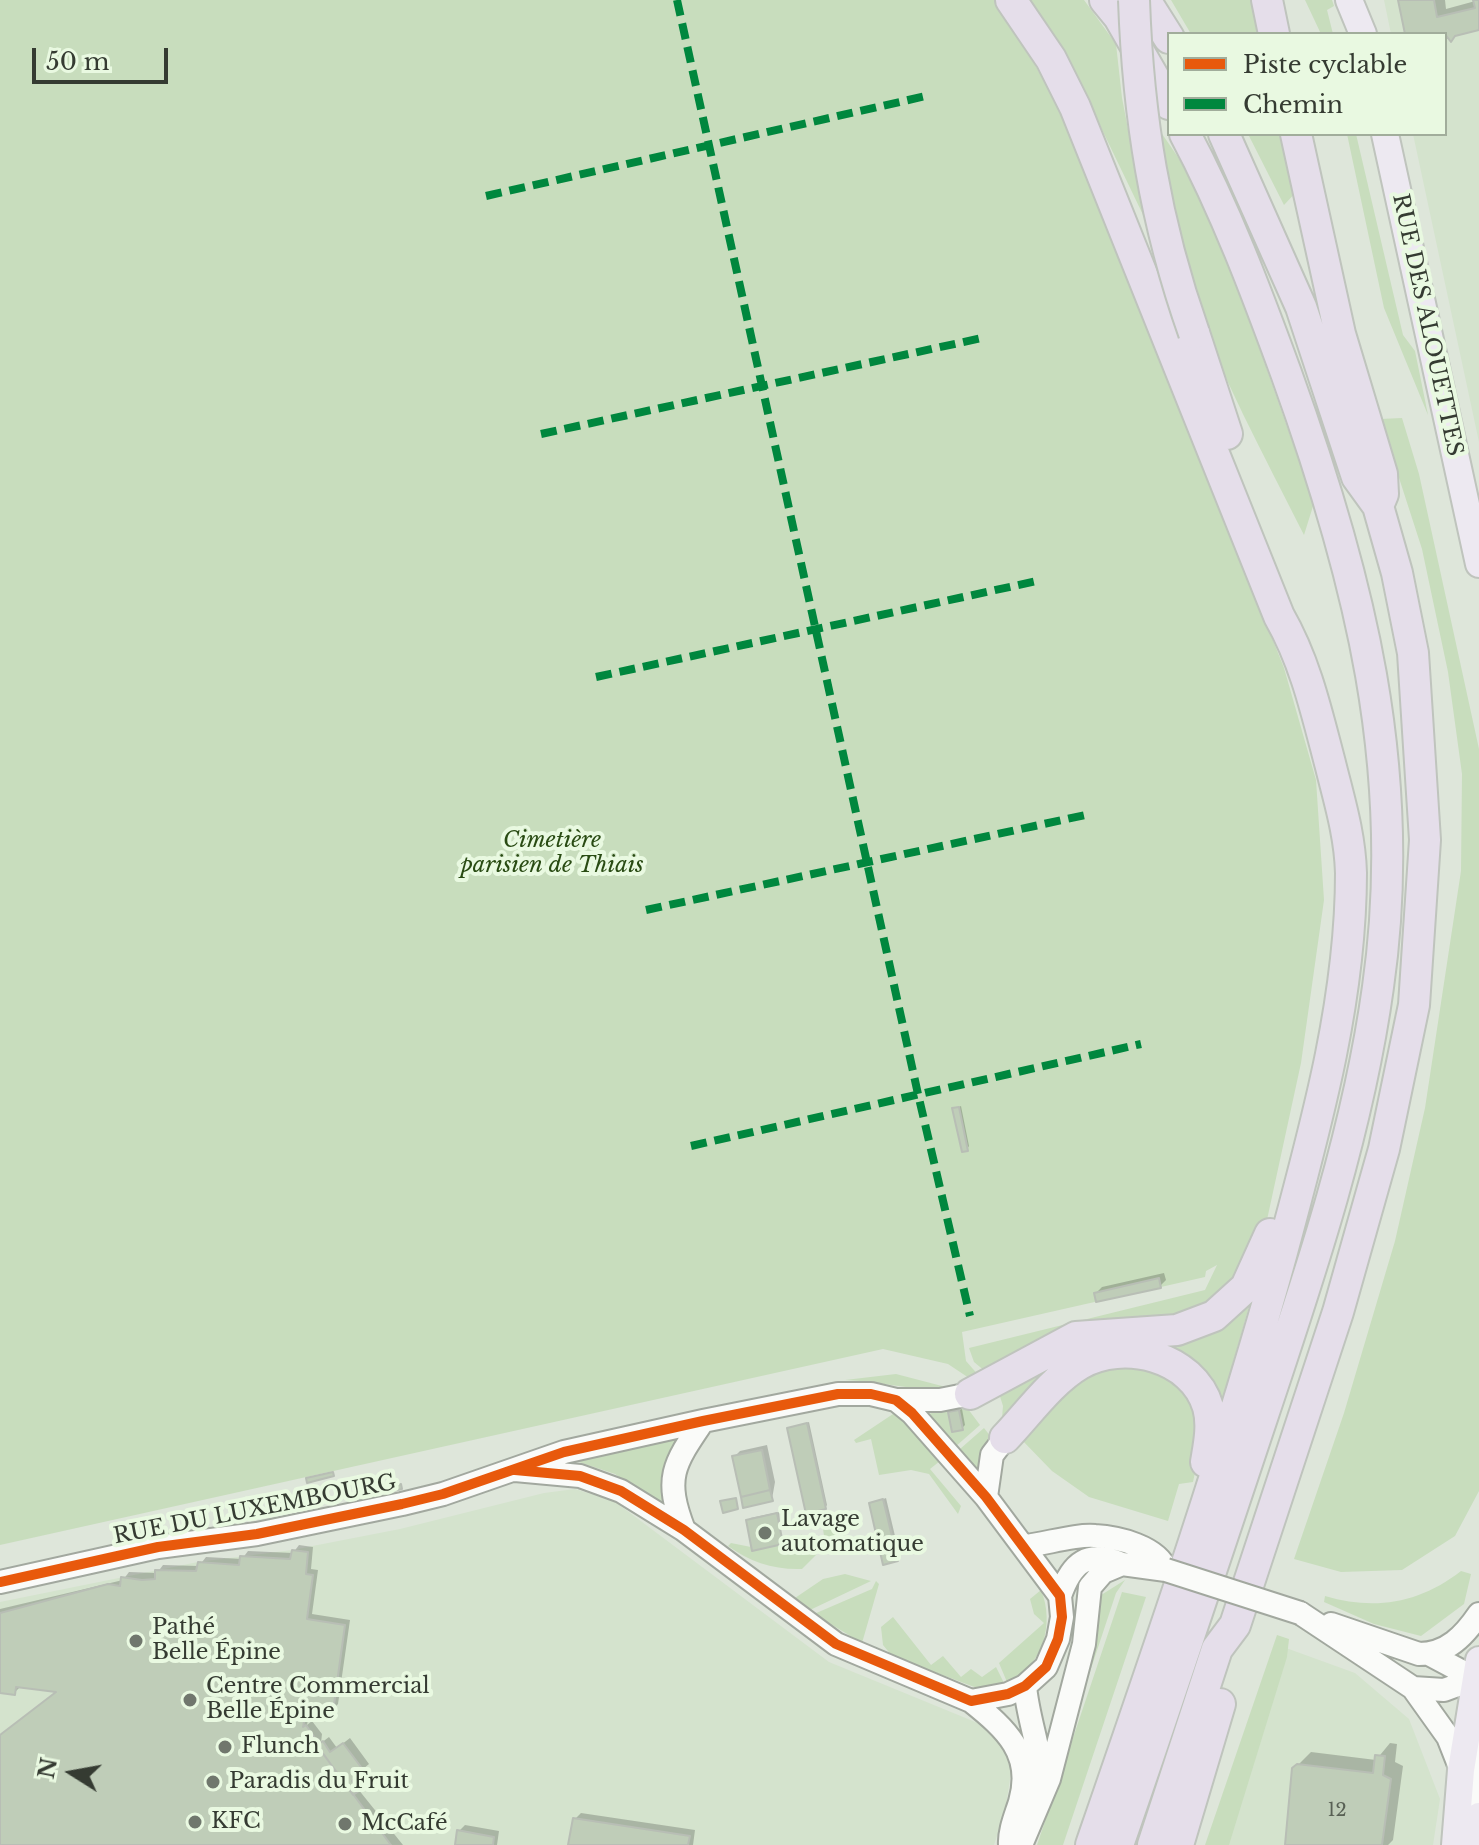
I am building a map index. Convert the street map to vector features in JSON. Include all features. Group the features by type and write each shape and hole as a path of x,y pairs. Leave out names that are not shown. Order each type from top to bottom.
{"highway":[{"path":"1011,0 1051,59 1075,107 1279,616 1291,633 1319,711 1339,791 1351,871 1340,1000 1303,1176 1209,1501 1091,1845"},
{"path":"1105,0 1119,17 1167,101"},
{"path":"1134,0 1140,109 1148,171 1175,281 1290,613 1291,633"},
{"path":"1145,0 1167,35"},
{"path":"1267,0 1274,32"},
{"path":"1118,1845 1301,1301 1332,1193 1356,1101 1378,987 1385,906 1385,772 1354,581 1298,407 1247,267 1186,136"},
{"path":"1153,1845 1217,1649 1235,1625 1369,1207 1407,1046 1422,914 1424,798 1413,653 1397,573 1378,506 1357,477 1301,307 1225,136"},
{"path":"1296,136 1340,334 1382,474 1383,494 1378,506"},
{"path":"970,1394 1076,1337 1177,1330 1214,1316 1246,1287 1266,1244 1284,1191 1303,1176"},
{"path":"1005,1438 1080,1364 1111,1354 1155,1357 1187,1374 1209,1409 1210,1435 1203,1475 1209,1501"},
{"path":"1178,1845 1237,1647 1235,1625"}],"main road":[{"path":"1349,0 1363,32"},
{"path":"1357,0 1364,32"},
{"name":"RUE DES ALOUETTES","path":"1385,136 1479,564"},
{"path":"1455,1845 1461,1770 1478,1677"},
{"path":"1474,1845 1479,1816"}],"street":[{"name":"RUE DU LUXEMBOURG","path":"0,1582 158,1547 257,1534 402,1504 564,1452 838,1394 871,1394 896,1400 940,1400 970,1394"},
{"path":"896,1400 986,1497 1060,1596 1062,1617 1053,1654 1046,1667 1025,1686 992,1700 971,1701"},
{"path":"684,1530 672,1500 673,1477 681,1453 703,1421"},
{"path":"986,1497 992,1455 1005,1438"},
{"path":"515,1470 580,1476 621,1491 684,1530 836,1644 971,1701 1015,1742 1023,1760 1023,1788 1010,1845"},
{"path":"1025,1546 1095,1536 1137,1561"},
{"path":"1060,1596 1073,1570 1086,1559 1100,1557 1137,1561 1419,1654 1429,1654 1478,1677"},
{"path":"1021,1845 1030,1831 1049,1779 1083,1651 1087,1595 1096,1579 1137,1561"},
{"path":"1300,1613 1413,1688 1448,1737 1461,1770"},
{"path":"1429,1654 1459,1639 1479,1614"},
{"path":"1413,1688 1444,1690 1478,1677"},
{"path":"1025,1686 1028,1711 1041,1755 1043,1789"},
{"path":"1474,1845 1470,1802 1479,1745"}],"shaded area":[{"path":"1384,0 1479,0 1479,442 1413,136 1447,136 1447,32 1391,32"},
{"path":"575,1489 614,1501 829,1662 985,1726 1007,1749 1012,1766 1005,1812 994,1845 0,1845 0,1602 198,1562 292,1550 400,1529 544,1493"},
{"path":"1286,1648 1355,1673 1409,1719 1440,1799 1433,1845 1220,1845"}],"green space":[{"name":"Cimetière parisien de Thiais","path":"0,0 999,0 1069,126 1284,668 1316,780 1324,900 1301,1063 1265,1229 1241,1278 1207,1311 986,1372 974,1362 969,1348 1205,1290 1217,1265 1206,1271 1205,1277 962,1332 966,1361 980,1377 972,1380 948,1364 883,1349 0,1545"},
{"path":"1026,0 1084,0 1116,44 1122,98 1146,221 1094,113"},
{"path":"1171,0 1257,0 1265,32 1190,32"},
{"path":"1305,0 1332,0 1334,6 1327,10 1332,32 1320,32"},
{"path":"1158,128 1180,160 1206,211 1252,327 1314,503 1304,535 1229,384 1190,290 1175,230"},
{"path":"1249,136 1287,136 1299,189 1284,205"},
{"path":"1347,136 1356,136 1403,335 1415,351 1428,415 1384,308"},
{"path":"1402,418 1419,474 1479,749 1479,1491 1455,1536 1402,1570 1341,1572 1294,1559 1344,1413 1395,1241 1425,1108 1461,871 1462,774 1448,672 1422,549 1380,419"},
{"path":"1250,1303 1223,1398 1217,1399 1188,1357 1174,1350 1176,1340 1208,1333"},
{"path":"1077,1350 1005,1420 1002,1418 1003,1406 998,1390"},
{"path":"1126,1362 1169,1373 1189,1395 1198,1423 1198,1453 1193,1482 1179,1484 1168,1521 1089,1497 1052,1471 1020,1438 1067,1391 1094,1373"},
{"path":"896,1374 942,1386 946,1389 845,1380"},
{"path":"965,1405 980,1425 955,1447 928,1414"},
{"path":"893,1414 910,1426 940,1461 930,1469 961,1506 958,1514 929,1474 911,1470 879,1475 871,1439 856,1443 854,1440"},
{"path":"984,1428 991,1437 979,1473 960,1449"},
{"path":"679,1435 664,1470 662,1508 615,1474 570,1459"},
{"path":"834,1526 836,1535 802,1569 763,1564 728,1546 731,1543 751,1547 752,1551 783,1544 782,1539 789,1537 790,1547 800,1545 801,1534 807,1546 825,1542 823,1529"},
{"path":"1461,1571 1471,1574 1464,1604 1421,1636 1374,1624 1324,1602 1325,1596 1362,1603 1396,1601 1429,1591"},
{"path":"845,1574 871,1581 810,1610 795,1598 823,1579"},
{"path":"1125,1580 1116,1593 1079,1705 1098,1597"},
{"path":"876,1581 879,1584 862,1643 814,1614 872,1589"},
{"path":"1041,1590 1047,1617 1043,1643 1029,1666 1007,1682 999,1663 1044,1623 1034,1614 1030,1599"},
{"path":"1122,1592 1146,1597 1063,1845 1037,1845"},
{"path":"893,1617 931,1665 943,1656 961,1677 971,1669 982,1677 996,1667 1004,1683 977,1688 892,1656 883,1645 881,1627"},
{"path":"1277,1635 1289,1639 1287,1657 1229,1845 1205,1845"}],"building":[{"path":"1398,0 1434,0 1437,17 1475,8 1473,0 1479,0 1479,30 1455,36 1451,42 1447,32 1405,32"},
{"path":"959,1107 968,1151 962,1152 952,1108"},
{"path":"1159,1278 1161,1288 1096,1302 1094,1293"},
{"path":"959,1410 963,1430 952,1432 948,1412"},
{"path":"807,1423 826,1509 806,1514 787,1428"},
{"path":"762,1450 770,1490 741,1497 732,1456"},
{"path":"333,1472 334,1476 307,1483 306,1478"},
{"path":"401,1484 402,1489 375,1495 374,1490"},
{"path":"770,1490 773,1501 743,1508 741,1497"},
{"path":"736,1498 738,1509 723,1513 720,1501"},
{"path":"883,1499 898,1561 883,1565 869,1503"},
{"name":"Lavage automatique","path":"777,1513 783,1544 752,1551 746,1520"},
{"name":"Centre Commercial Belle Épine","path":"292,1550 308,1552 306,1574 313,1575 307,1619 345,1625 333,1712 292,1706 304,1722 303,1727 306,1725 317,1741 315,1743 391,1845 0,1845 0,1735 56,1692 16,1687 15,1695 0,1693 0,1613 108,1584 120,1586 121,1577 155,1579 155,1570 196,1571 198,1562 239,1565 240,1556 290,1559"},
{"path":"323,1741 330,1752 343,1743 364,1771 352,1781 359,1791 353,1795 317,1745"},
{"path":"1375,1755 1385,1756 1383,1775 1391,1779 1382,1845 1285,1845 1292,1768 1297,1764 1373,1773"},
{"path":"573,1818 690,1836 688,1845 568,1845"},
{"path":"457,1830 494,1837 493,1845 455,1845"}],"marked path":[{"path":"677,0 918,1094 970,1316"},
{"path":"486,196 926,96"},
{"path":"541,434 982,338"},
{"path":"596,677 1037,581"},
{"path":"646,910 1090,814"},
{"path":"691,1146 1141,1044"}],"cycle path":[{"path":"0,1582 158,1547 257,1534 402,1504 443,1494 564,1452 703,1421 838,1394 871,1394 896,1400 912,1413 986,1497 1060,1596 1062,1617 1058,1639 1046,1667 1025,1686 1008,1694 971,1701 836,1644 684,1530 621,1491 580,1476 515,1470"}],"place":[{"name":"Lavage automatique","path":"765,1533"},
{"name":"Pathé Belle Épine","path":"136,1641"},
{"name":"Centre Commercial Belle Épine","path":"190,1700"},
{"name":"Flunch","path":"225,1747"},
{"name":"Paradis du Fruit","path":"213,1782"},
{"name":"KFC","path":"195,1822"},
{"name":"McCafé","path":"345,1824"}]}
